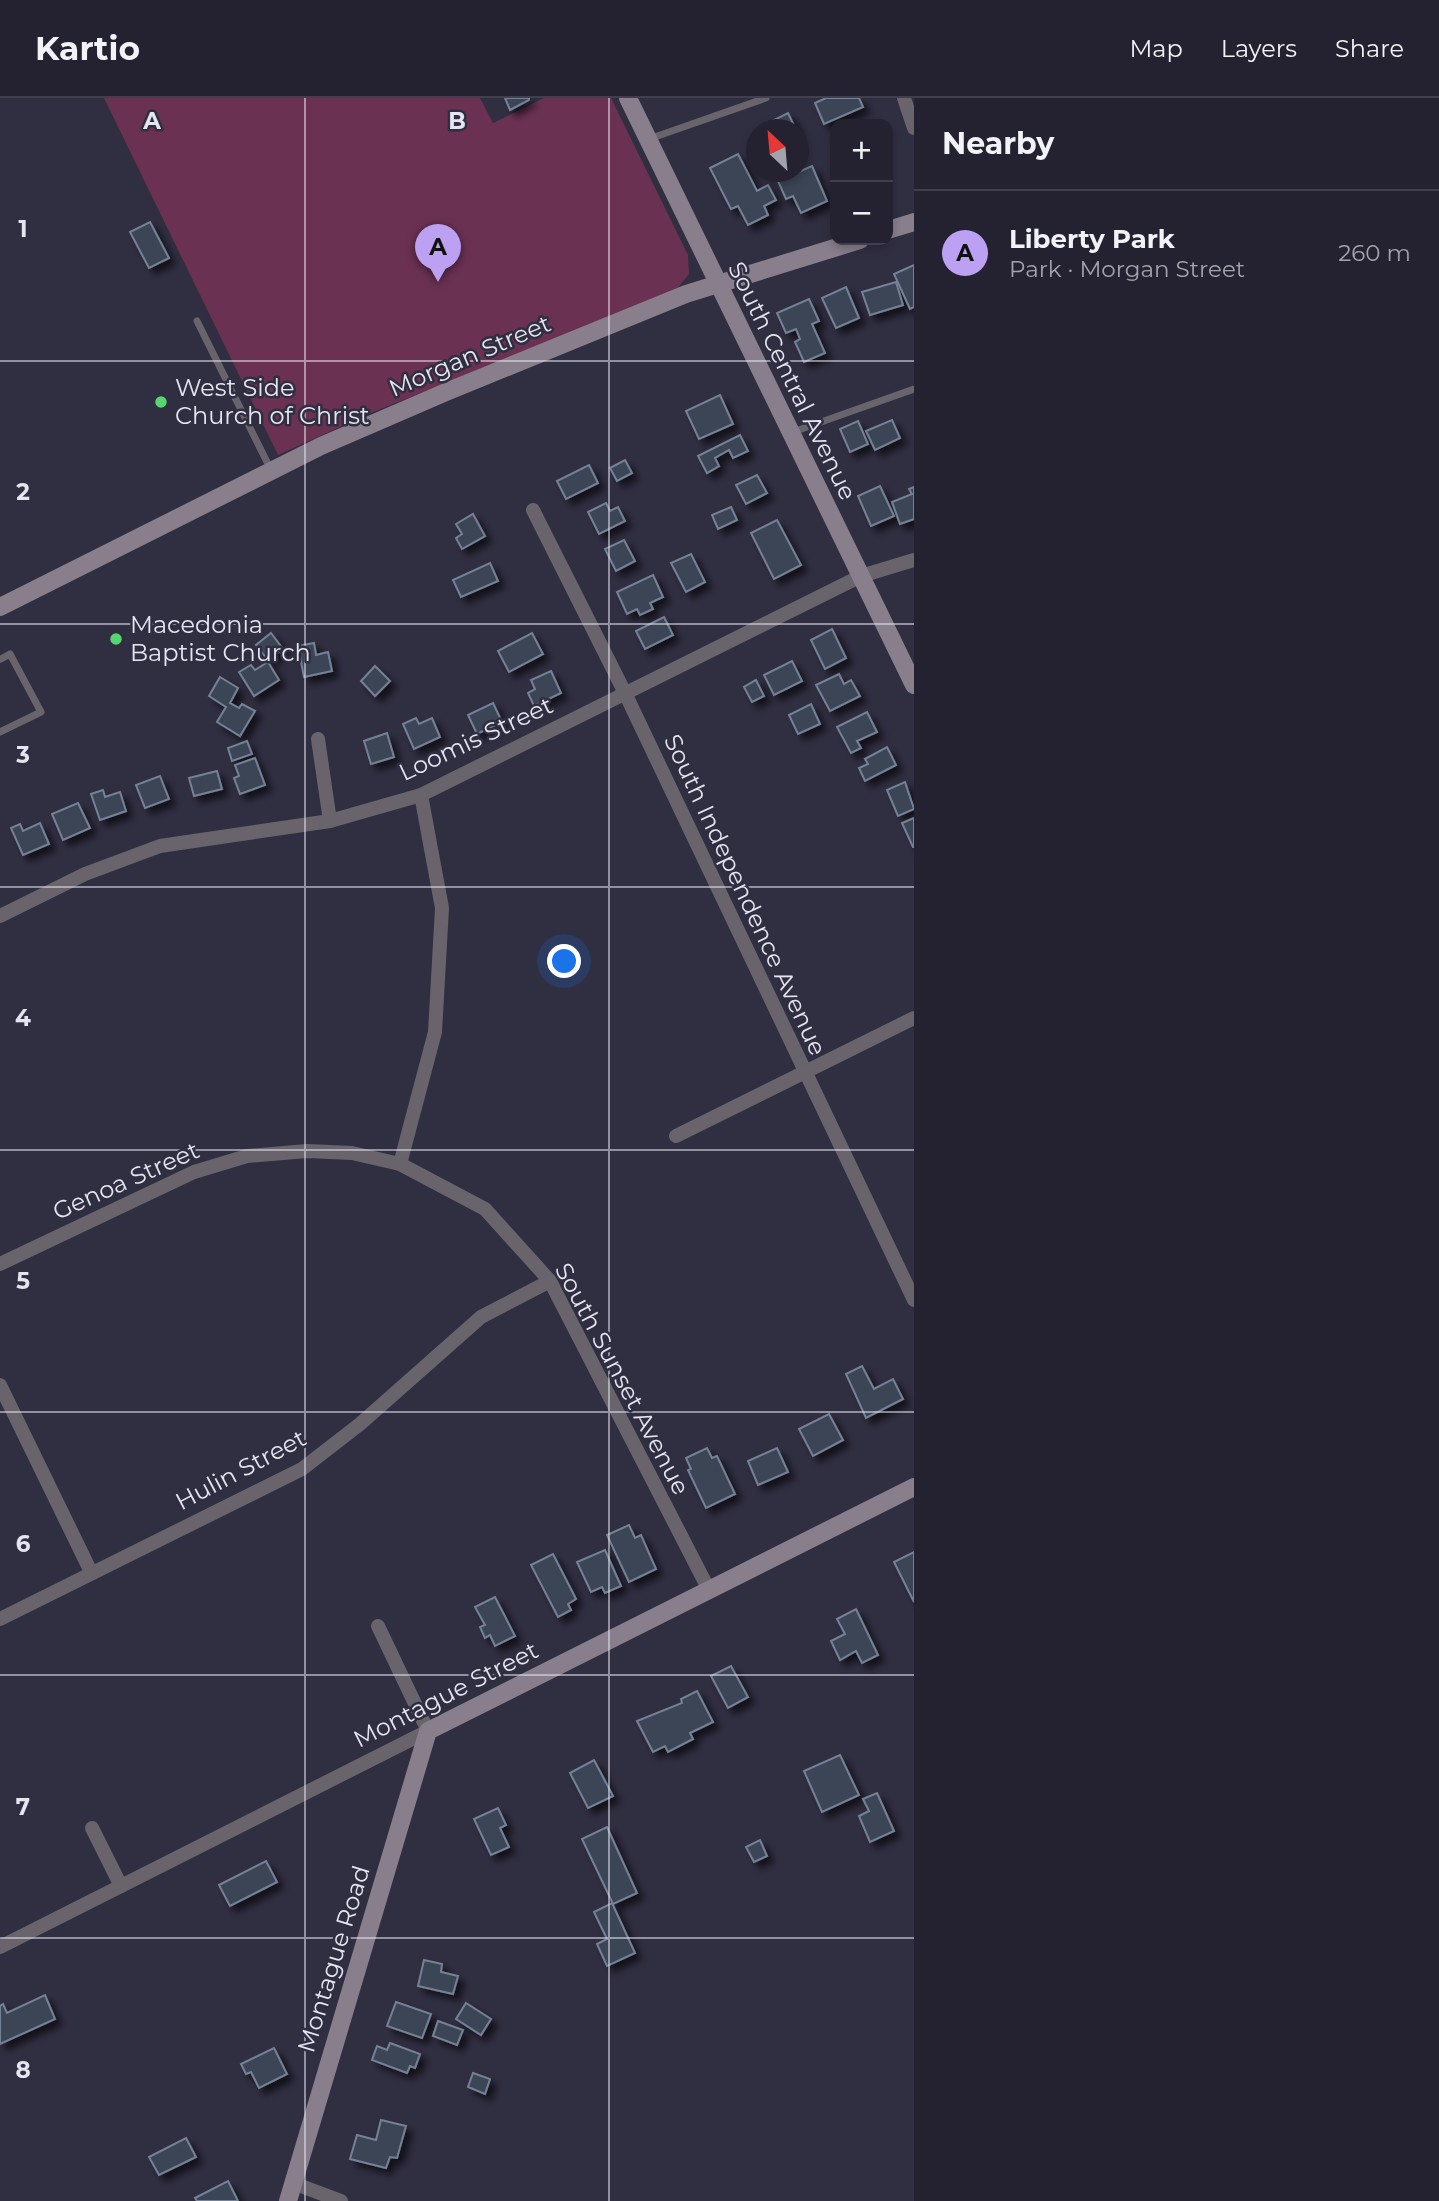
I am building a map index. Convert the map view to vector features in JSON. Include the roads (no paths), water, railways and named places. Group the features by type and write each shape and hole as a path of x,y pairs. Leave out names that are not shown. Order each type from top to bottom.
{"main road":[{"name":"South Central Avenue","path":"628,98 914,685"},
{"path":"893,228 914,222"},
{"name":"Morgan Street","path":"0,607 271,471 471,381 685,294 844,245"},
{"name":"Montague Street","path":"428,1731 914,1488"},
{"name":"Montague Road","path":"288,2201 428,1731"}],"street":[{"path":"904,98 914,128"},
{"name":"South Independence Avenue","path":"533,510 625,693 914,1300"},
{"name":"Loomis Street","path":"0,916 85,874 160,846 330,821 421,795 861,576 914,560"},
{"path":"318,739 330,821"},
{"path":"400,1164 435,1032 442,908 421,795"},
{"path":"676,1136 914,1018"},
{"name":"Genoa Street","path":"0,1264 194,1172 247,1156 352,1153 400,1164"},
{"name":"South Sunset Avenue","path":"400,1164 485,1209 550,1281 709,1590"},
{"name":"Hulin Street","path":"0,1619 302,1469 360,1424 481,1317 550,1281"},
{"path":"0,1385 91,1572"},
{"path":"378,1626 428,1731"},
{"name":"Montague Street","path":"0,1947 428,1731"},
{"path":"92,1828 121,1886"},
{"path":"293,2183 341,2201"}],"lane":[{"path":"648,139 766,98"},
{"path":"197,321 271,471"},
{"path":"791,432 914,389"},
{"path":"0,658 10,654 41,712 1,729"}],"place":[{"name":"Liberty Park","path":"438,282"},
{"name":"West Side Church of Christ","path":"161,402"},
{"name":"Macedonia Baptist Church","path":"116,639"}]}
